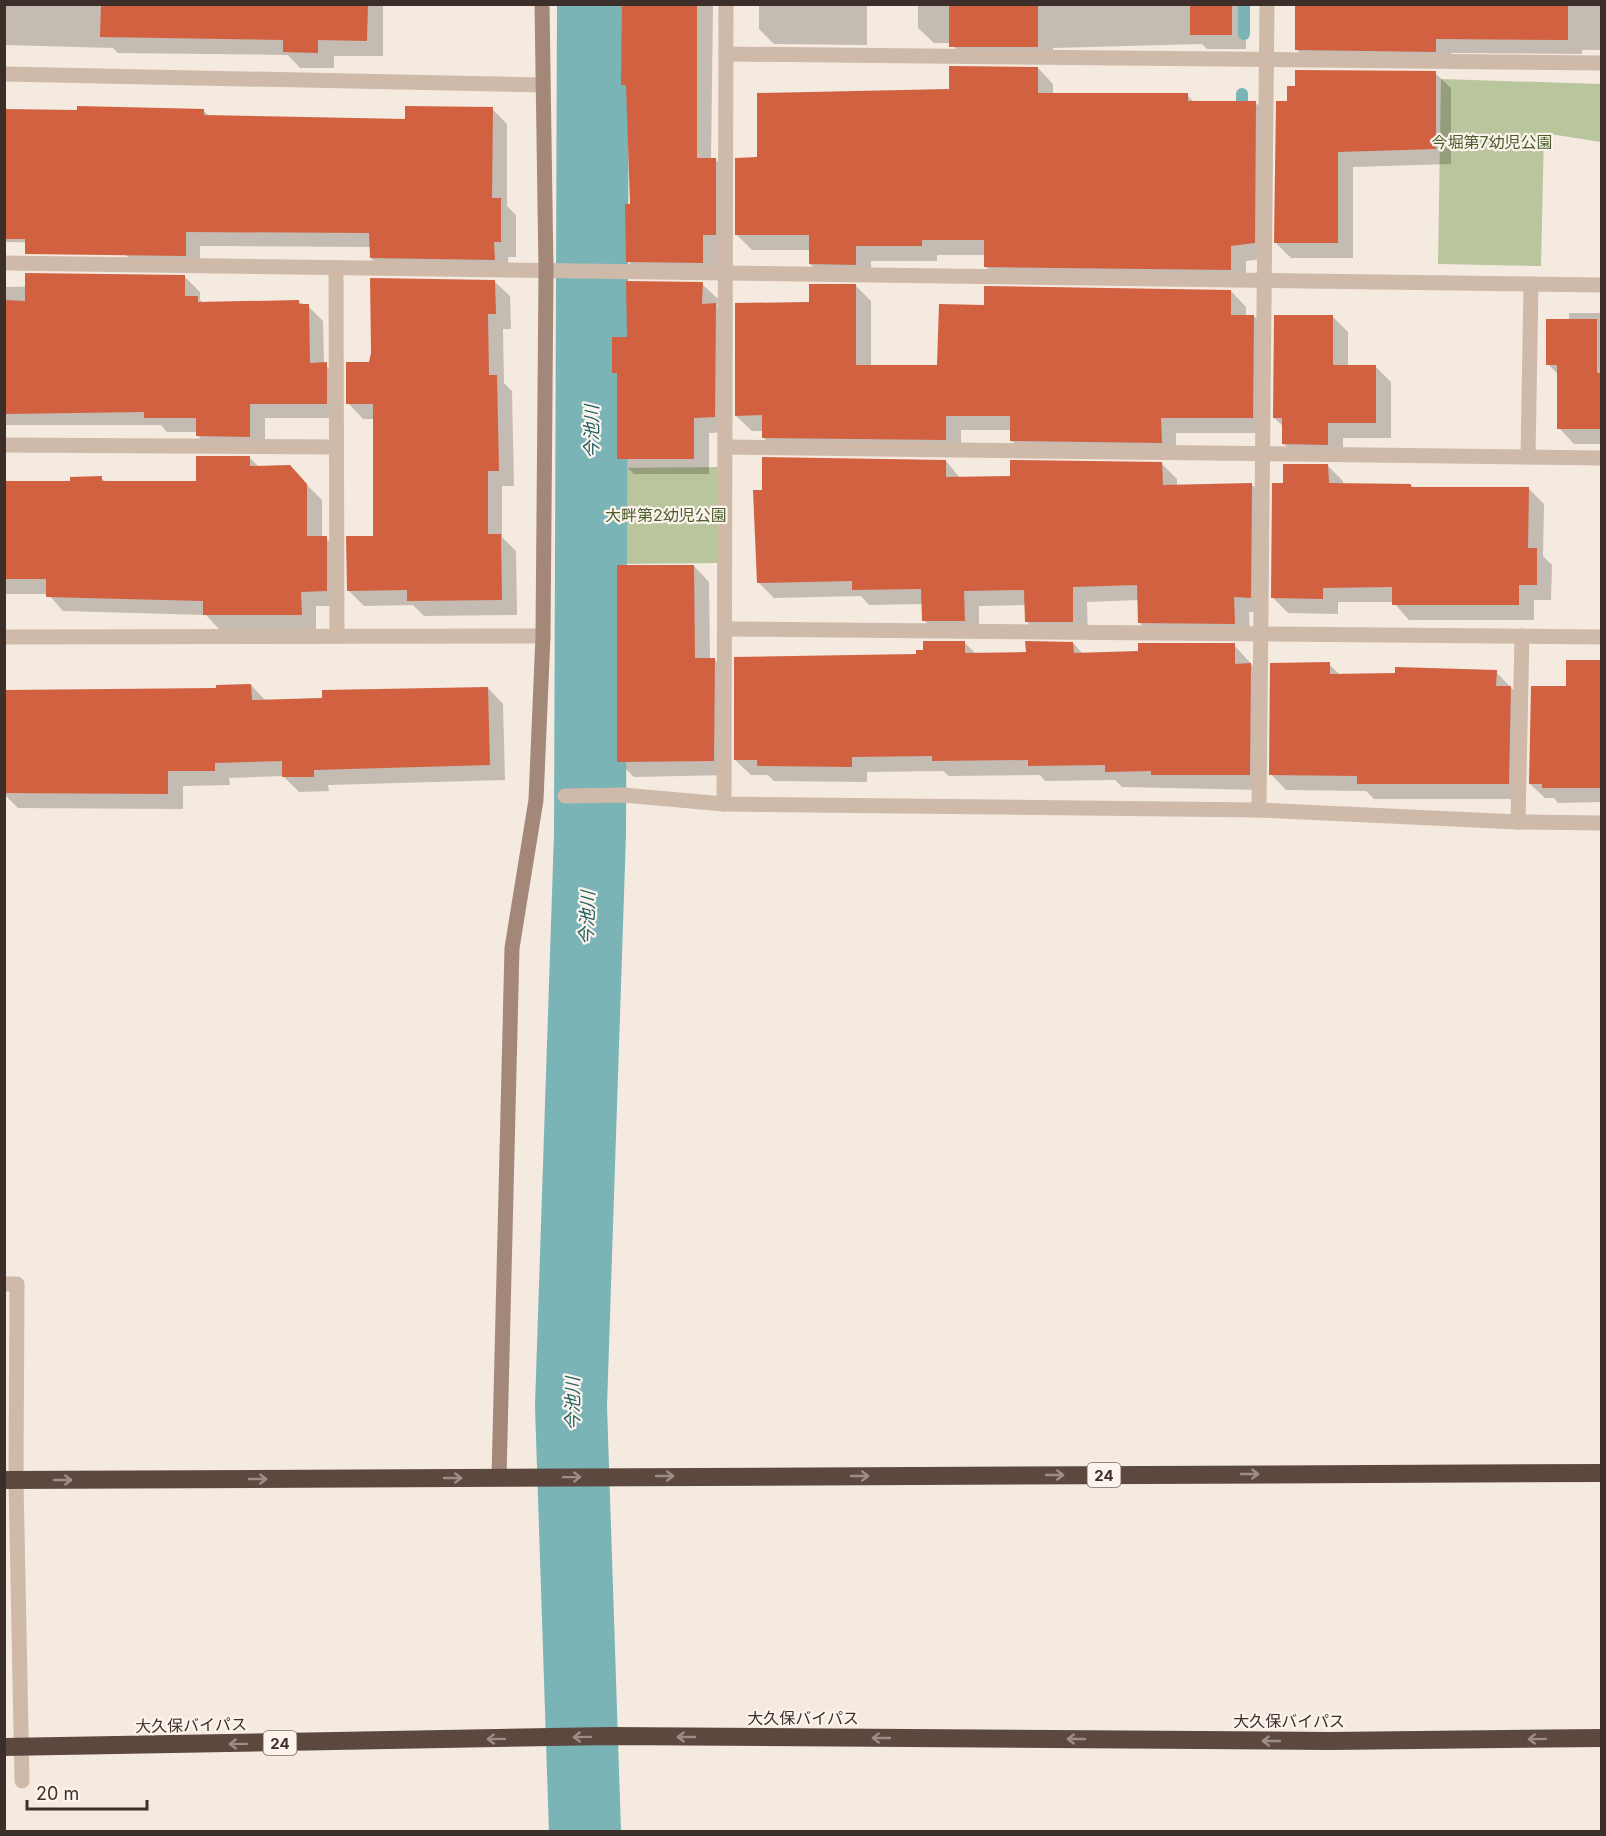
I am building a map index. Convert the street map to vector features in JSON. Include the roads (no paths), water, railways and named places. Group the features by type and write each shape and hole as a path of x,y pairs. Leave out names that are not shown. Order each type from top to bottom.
{"highway":[{"name":"24","path":"10,1480 1602,1473"},
{"name":"大久保バイパス","path":"13,1748 610,1736 1330,1741 1602,1738"}],"street":[{"path":"499,1478 512,948 536,800 543,636 546,271 542,4"},
{"path":"724,804 726,4"},
{"path":"1259,810 1267,4"},
{"path":"726,54 1602,63"},
{"path":"4,74 543,85"},
{"path":"4,263 1602,285"},
{"path":"336,268 337,636"},
{"path":"1528,457 1531,284"},
{"path":"4,445 336,447"},
{"path":"726,447 1602,458"},
{"path":"725,628 1602,637"},
{"path":"4,637 543,636"},
{"path":"1518,822 1522,636"},
{"path":"565,796 623,795 724,804 1259,810 1518,822 1602,823"},
{"path":"4,1284 17,1284 10,1480 13,1748 22,1782"}],"waterway":[{"name":"今池川","path":"585,1832 571,1406 590,834 593,4"},
{"path":"1244,4 1244,34"},
{"path":"1242,94 1242,115"}],"park label":[{"name":"今堀第7幼児公園","path":"1492,142"},
{"name":"大畔第2幼児公園","path":"666,515"}]}
